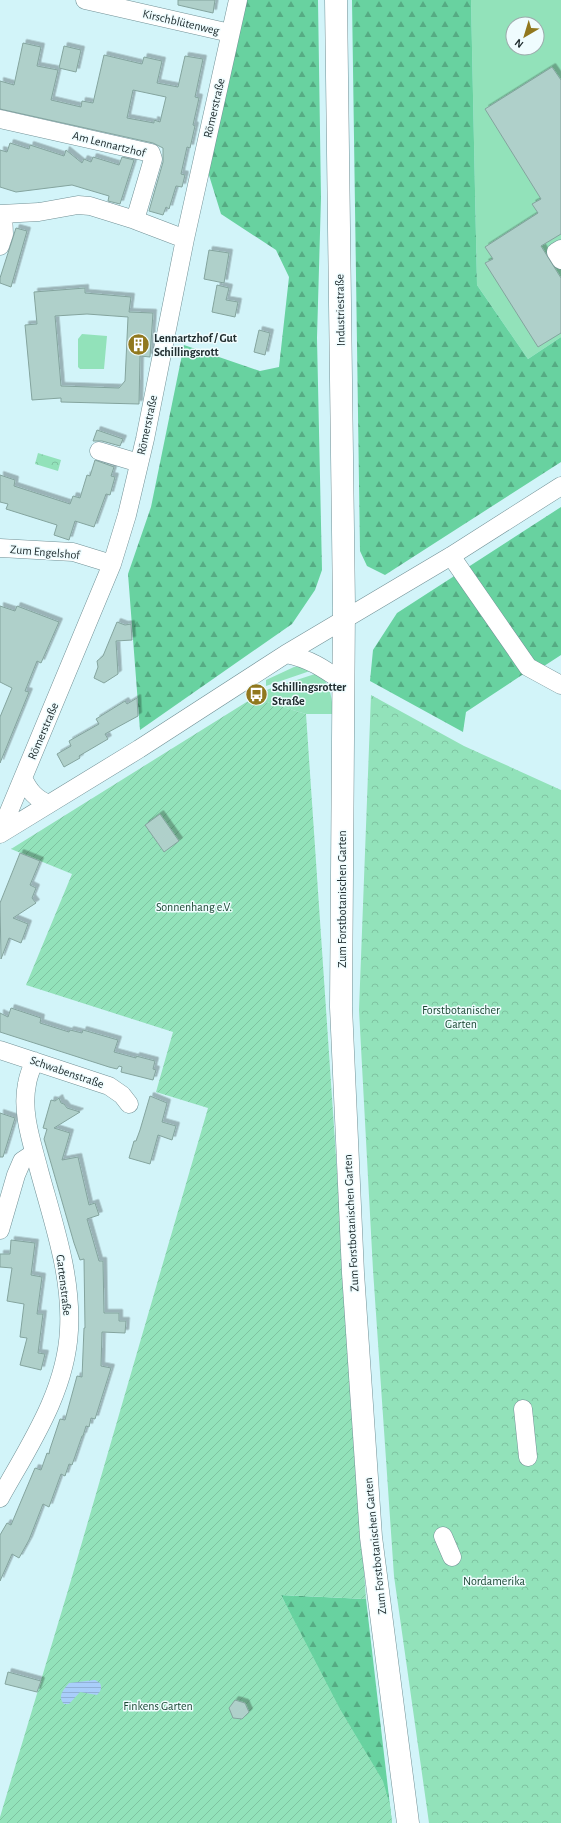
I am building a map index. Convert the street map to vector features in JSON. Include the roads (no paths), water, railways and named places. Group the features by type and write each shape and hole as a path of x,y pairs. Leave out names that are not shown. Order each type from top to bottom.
{"main road":[{"name":"Industriestraße","path":"336,0 344,620"},
{"name":"Zum Forstbotanischen Garten","path":"344,620 342,1007 353,1273 371,1537 408,1823"}],"street":[{"name":"Kirschblütenweg","path":"85,0 230,33"},
{"name":"Römerstraße","path":"0,834 112,564 127,515 185,239 238,0"},
{"name":"Am Lennartzhof","path":"0,119 151,154 154,159 135,220"},
{"path":"0,246 4,234 1,214 39,212 78,205 90,206 135,220 185,239"},
{"path":"561,249 556,252 561,260"},
{"path":"100,451 139,463"},
{"path":"0,834 286,654 451,556 561,486"},
{"name":"Zum Engelshof","path":"0,548 73,552 112,564"},
{"path":"451,556 528,667 561,685"},
{"path":"286,654 316,663 343,682"},
{"path":"23,778 28,789 34,796 49,804"},
{"name":"Schwabenstraße","path":"0,1050 109,1086 122,1095 129,1104"},
{"name":"Gartenstraße","path":"0,1498 31,1443 56,1392 64,1368 68,1347 68,1303 64,1263 34,1153 27,1119 27,1084 34,1061"},
{"path":"0,1230 16,1175 22,1161 34,1153"},
{"path":"523,1409 528,1457"},
{"path":"443,1536 452,1557"}],"water":[{"path":"95,1680 100,1683 101,1686 97,1695 80,1692 69,1704 64,1704 61,1695 69,1683"}],"place":[{"name":"Lennartzhof / Gut Schillingsrott","path":"138,345"},
{"name":"Schillingsrotter Straße","path":"256,694"}],"park label":[{"name":"Sonnenhang e.V.","path":"194,907"},
{"name":"Forstbotanischer Garten","path":"461,1017"},
{"name":"Nordamerika","path":"494,1581"},
{"name":"Finkens Garten","path":"158,1706"}]}
